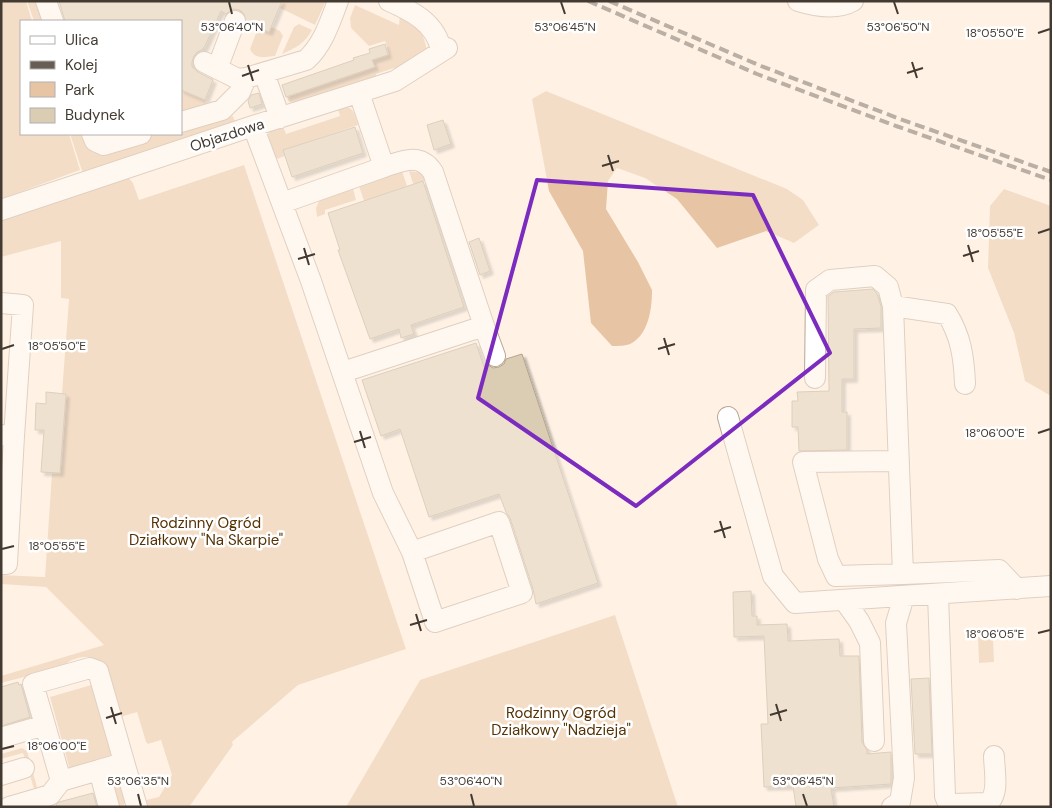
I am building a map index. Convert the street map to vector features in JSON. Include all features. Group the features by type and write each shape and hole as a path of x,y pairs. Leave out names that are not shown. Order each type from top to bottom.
{"street":[{"path":"46,1 53,20"},
{"path":"235,21 210,66 238,79 255,76 306,60 312,55 322,40 338,1"},
{"name":"Objazdowa","path":"1,210 395,81 444,49 430,27 418,15 389,1"},
{"path":"798,1 818,6 830,6 846,5 853,1"},
{"path":"255,76 280,118"},
{"path":"182,122 222,110 255,76"},
{"path":"359,93 384,167"},
{"path":"253,126 343,372 383,493 412,552 435,622 522,593 499,522 412,552"},
{"path":"92,135 95,142 104,145 138,135"},
{"path":"282,203 407,160 419,160 429,165 494,356"},
{"path":"815,378 816,290 830,280 875,276 888,287 893,306 903,574"},
{"path":"1,303 23,305 8,436 7,564 1,564"},
{"path":"893,306 947,314 955,327 964,355 965,384"},
{"path":"343,372 484,326"},
{"path":"728,417 773,576 795,603 1051,586"},
{"path":"899,461 804,462 828,559 836,576 999,570 1017,588"},
{"path":"938,594 945,796 947,801 952,804 988,803 991,801 995,791 994,756"},
{"path":"899,805 904,778 896,623 904,596"},
{"path":"844,600 870,643 874,741"},
{"path":"60,781 33,684 90,668 98,671 136,807"},
{"path":"1,738 45,725"},
{"path":"9,807 50,795 60,781 124,762"},
{"path":"1,775 24,768"},
{"path":"98,770 108,807"}],"highlighted area":[{"path":"537,180 753,195 830,353 636,506 478,398"}],"green space":[{"path":"1,1 26,1 32,20 20,20 20,135 69,135 80,170 1,199"},
{"path":"27,1 39,1 47,20 34,20"},
{"path":"283,1 326,1 315,25 280,8"},
{"path":"355,5 399,25 400,15 415,25 421,33 427,50 396,72 394,68 376,74 377,80 295,106 292,102 289,102 287,97 374,67 372,60 389,54 385,41 369,46 351,28 350,18"},
{"path":"299,24 312,30 300,45 282,54 294,27"},
{"path":"271,27 280,31 283,36 275,56 260,57 254,55 250,49 258,28 269,32"},
{"path":"182,90 205,100 212,123 233,116 235,122 83,174 70,135 182,135"},
{"path":"546,91 787,189 803,200 819,225 794,243 766,231 717,248 677,199 645,178 617,168 608,181 606,209 638,262 652,290 652,297 646,327 638,339 630,344 612,346 591,323 583,251 549,191 532,99"},
{"path":"337,106 350,108 358,125 284,150 285,156 274,160 267,140 267,136 272,128 283,126 286,134 340,116"},
{"name":"Rodzinny Ogród Działkowy \"Na Skarpie\"","path":"244,165 406,649 298,685 232,742 233,745 189,807 143,807 142,801 159,797 172,775 161,740 148,744 146,742 137,712 117,718 94,659 86,657 77,658 63,667 1,683 1,676 104,645 46,587 1,584 1,575 45,577 52,473 60,473 66,394 62,393 69,299 61,298 61,241 1,257 1,218 127,176 133,183 139,200"},
{"path":"402,171 407,186 364,201 359,186"},
{"path":"409,171 422,173 428,180 413,184"},
{"path":"353,188 356,200 325,210 325,214 317,217 316,208 319,201"},
{"path":"1004,189 1051,206 1051,396 1025,381 1014,333 988,268 990,206"},
{"name":"Rodzinny Ogród Działkowy \"Nadzieja\"","path":"615,615 678,807 346,807 420,680"},
{"path":"993,636 994,662 979,663 978,637"},
{"path":"98,683 119,757 70,770 50,697"},
{"path":"22,748 27,751 37,787 35,792 23,753 1,759 1,754"},
{"path":"109,774 118,775 125,801 124,805 118,806"}],"building":[{"path":"59,1 282,1 269,32 246,23 244,14 240,10 233,9 226,14 221,11 205,46 197,52 192,62 192,67 213,80 205,100 182,90 182,20 65,20"},
{"path":"385,44 388,55 372,60 375,67 286,97 282,85 354,60 353,58 370,53 369,49"},
{"path":"259,93 262,104 250,108 248,101 251,95"},
{"path":"443,120 451,144 434,150 427,125"},
{"path":"355,127 363,153 292,177 283,150"},
{"path":"423,181 464,307 411,325 414,334 401,338 399,329 370,339 338,250 340,250 328,213"},
{"path":"479,238 490,271 480,275 469,242"},
{"path":"873,289 881,306 881,328 854,329 854,379 842,379 842,412 847,412 847,450 799,451 798,427 792,427 792,401 798,401 797,392 829,391 828,296 834,292"},
{"path":"476,343 484,367 488,365 493,368 499,367 504,364 506,359 522,354 598,583 536,604 510,518 499,494 429,517 400,429 381,436 362,380"},
{"path":"46,392 66,394 60,473 41,472 44,430 35,430 36,403 46,404"},
{"path":"751,591 752,616 757,616 757,625 787,624 788,641 839,639 840,656 859,656 862,742 867,750 867,754 891,752 891,784 831,788 834,807 796,807 793,786 764,787 761,724 768,724 764,636 734,637 733,592"},
{"path":"929,678 932,754 915,754 911,679"},
{"path":"18,682 19,685 21,684 30,717 1,726 1,687"},
{"path":"93,793 97,807 57,807 56,804 59,802"}],"railway":[{"path":"588,1 757,74 896,126 1051,180"},
{"path":"609,1 761,66 900,119 1051,172"}]}
